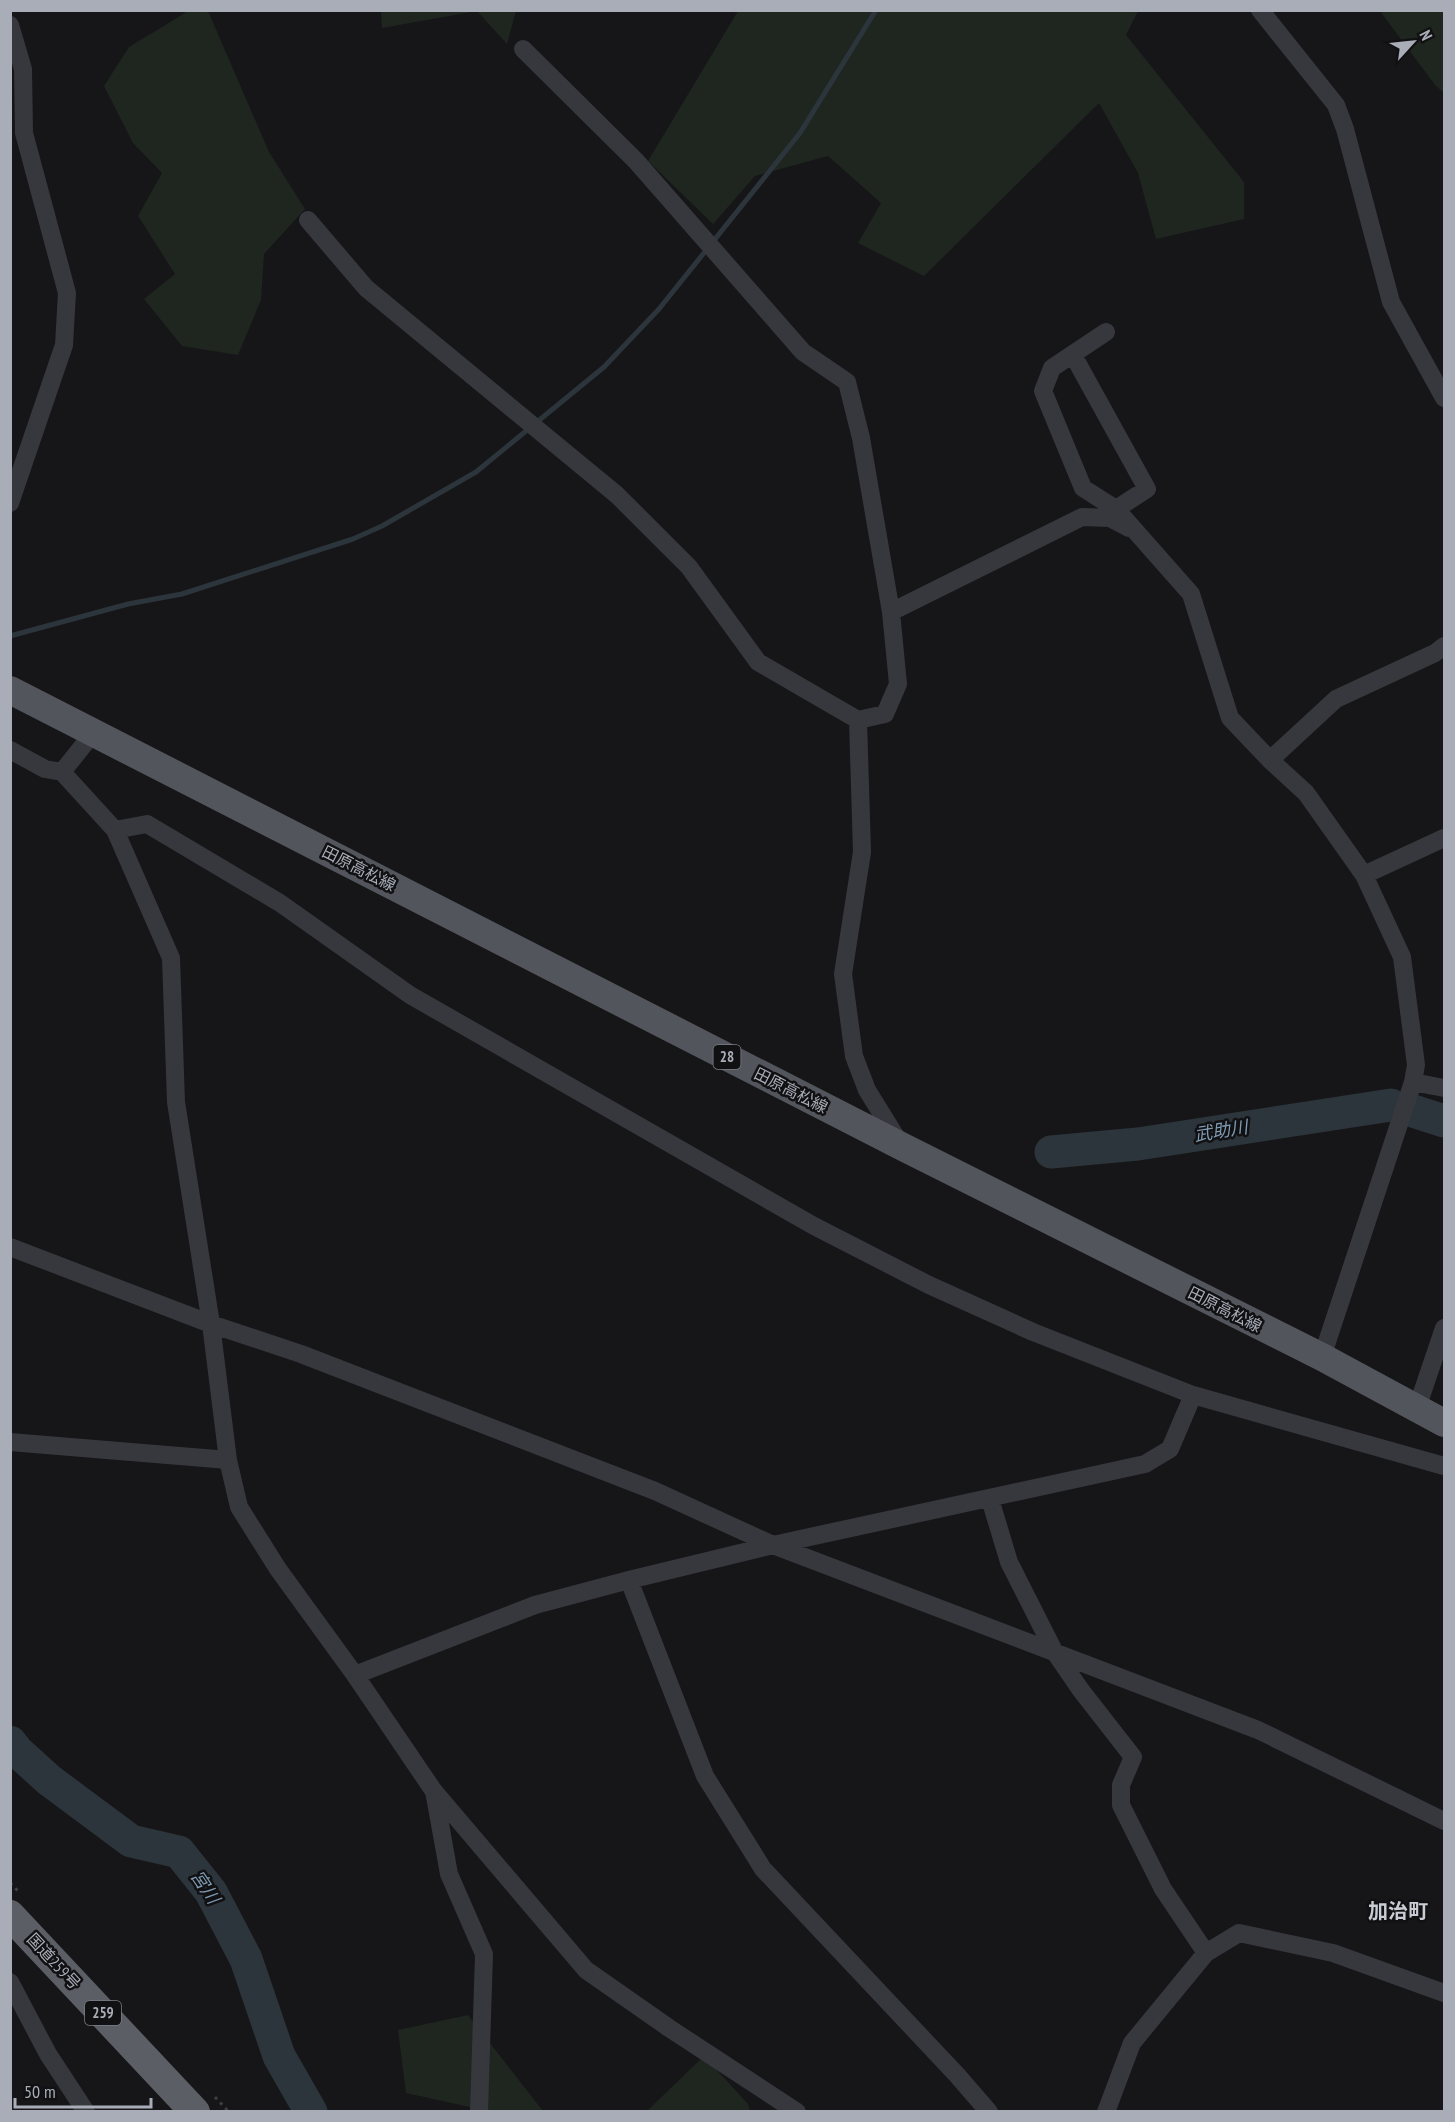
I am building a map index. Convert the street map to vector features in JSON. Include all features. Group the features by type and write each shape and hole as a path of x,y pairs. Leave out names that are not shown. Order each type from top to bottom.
{"highway":[{"name":"国道259号","path":"10,1915 195,2112"}],"main road":[{"name":"田原高松線","path":"10,690 903,1147 1322,1357 1444,1423"}],"street":[{"path":"1260,10 1336,105 1345,129 1391,302 1444,398"},
{"path":"10,26 23,69 17,79 24,133 67,293 64,345 10,503"},
{"path":"308,219 366,288 617,495 689,567 758,662 858,720 885,714 898,684 891,612 861,438 847,382 803,352 636,161 524,49"},
{"path":"1106,332 1052,368 1043,391 1083,488 1116,508 1191,594 1230,718 1306,793 1364,875 1402,957 1416,1065 1413,1082 1322,1357"},
{"path":"1073,354 1147,489 1116,508"},
{"path":"891,612 1082,517 1110,518 1137,532"},
{"path":"1270,760 1336,699 1435,653 1444,646"},
{"path":"858,720 862,852 843,974 854,1056 867,1090 903,1147"},
{"path":"62,771 94,732"},
{"path":"10,750 45,769 62,771 115,830 171,958 176,1102 211,1324 228,1461 239,1507 278,1569 434,1790 586,1970 797,2112"},
{"path":"115,830 147,824 280,903 410,995 835,1236 929,1285 1033,1332 1193,1395 1444,1466"},
{"path":"1364,875 1444,838"},
{"path":"1413,1082 1444,1088"},
{"path":"10,1246 211,1324 302,1354 633,1482 773,1545 1258,1731 1444,1821"},
{"path":"1417,1408 1444,1328"},
{"path":"355,1675 535,1605 773,1545 1145,1464 1170,1449 1193,1395"},
{"path":"10,1442 228,1461"},
{"path":"990,1499 1009,1562 1054,1651 1080,1689 1133,1757 1121,1785 1121,1805 1163,1889 1206,1953"},
{"path":"629,1580 705,1776 763,1869 989,2112"},
{"path":"434,1790 449,1874 484,1954 479,2112"},
{"path":"1107,2112 1132,2043 1206,1953 1239,1933 1333,1953 1444,1993"},
{"path":"10,1982 48,2054 86,2112"}],"shaded area":[{"path":"190,10 208,11 269,152 305,209 264,254 261,300 238,355 182,346 144,299 175,274 138,216 162,173 133,143 104,86 129,47"},
{"path":"381,10 477,10 477,11 382,28"},
{"path":"477,11 516,11 507,44"},
{"path":"738,11 1138,11 1126,35 1244,182 1244,219 1156,239 1138,173 1099,103 924,276 858,243 881,203 828,156 755,176 713,224 648,161"},
{"path":"1380,11 1444,11 1444,93 1435,85"},
{"path":"468,2015 543,2111 488,2111 406,2093 398,2030"},
{"path":"704,2056 748,2104 750,2111 646,2112"}],"waterway":[{"path":"10,636 128,604 182,594 353,539 382,526 476,472 604,367 659,309 800,133 876,10"},
{"name":"武助川","path":"1051,1152 1138,1144 1391,1105"},
{"name":"武助川","path":"1413,1111 1444,1121"},
{"name":"宮川","path":"10,1742 49,1780 131,1841 179,1852 211,1892 246,1959 279,2056 311,2112"}],"district":[{"name":"加治町","path":"1398,1911"}]}
